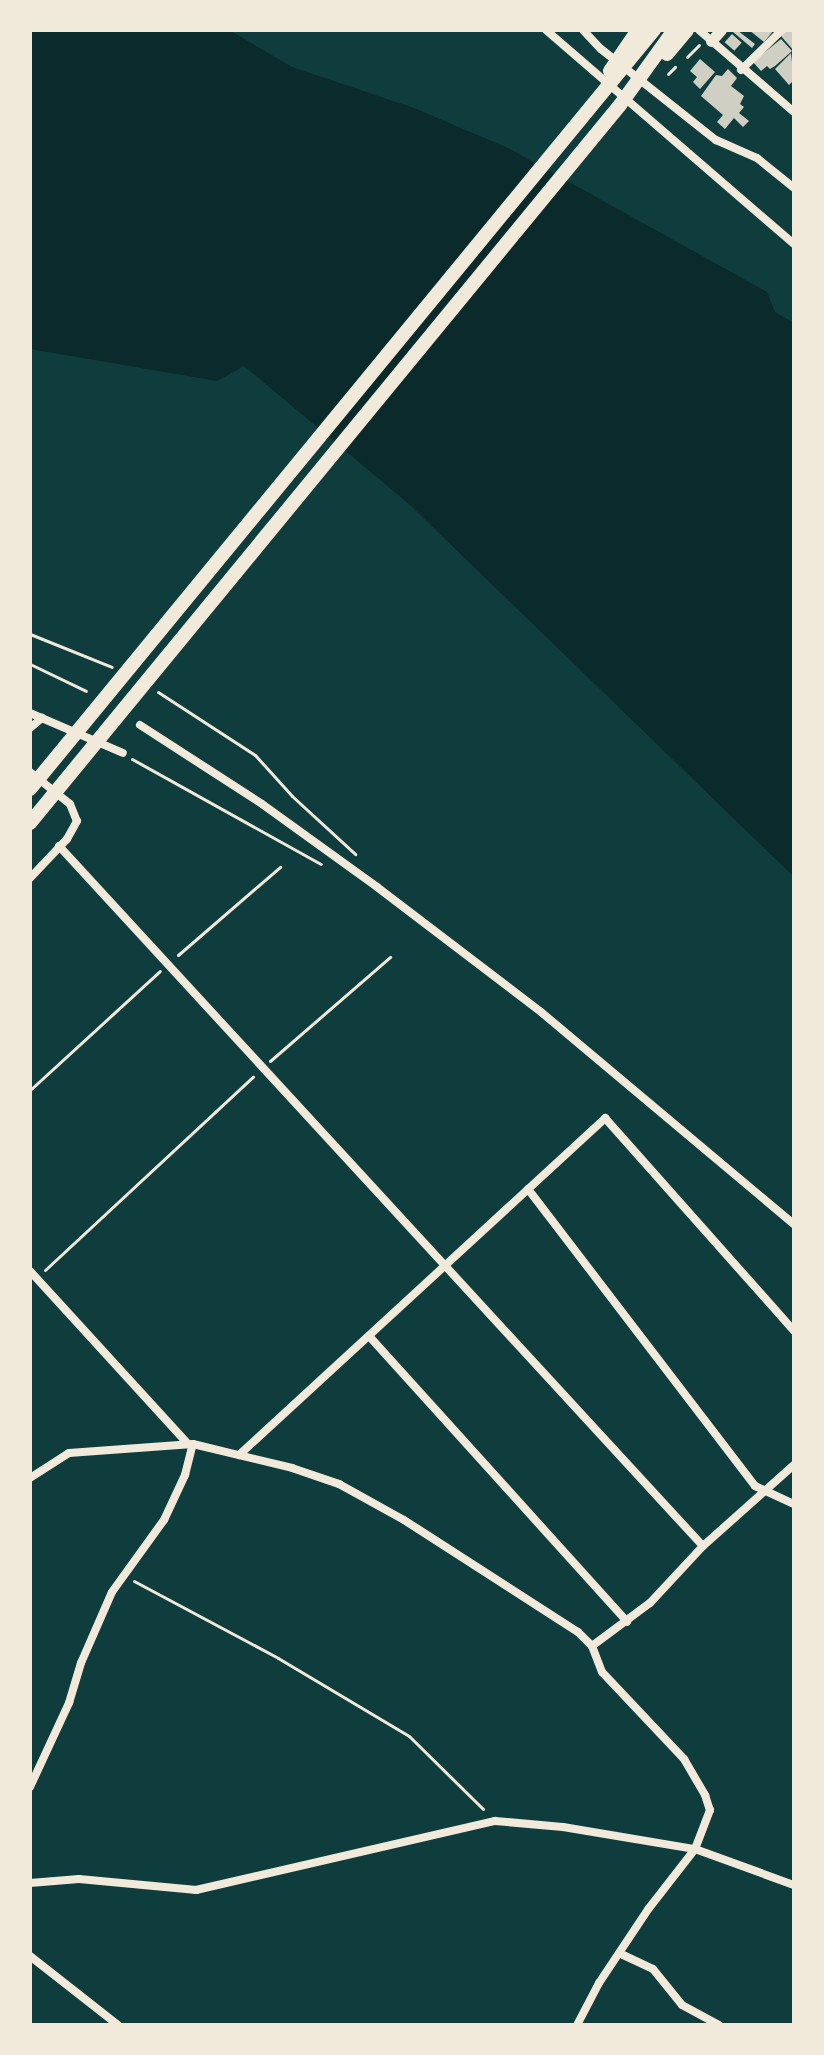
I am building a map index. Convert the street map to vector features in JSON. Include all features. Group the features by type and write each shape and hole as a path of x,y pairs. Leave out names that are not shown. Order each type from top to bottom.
{"highway":[{"path":"579,118 638,30"},
{"path":"31,782 654,30"},
{"path":"620,105 674,30"},
{"path":"30,823 620,105 687,30"}],"street":[{"path":"546,30 794,244"},
{"path":"583,30 601,49 716,140 757,158 794,188"},
{"path":"699,30 741,70 794,112"},
{"path":"711,41 721,30"},
{"path":"741,70 782,30"},
{"path":"30,713 123,753"},
{"path":"30,728 42,718"},
{"path":"140,725 262,804 389,896 541,1012 794,1224"},
{"path":"30,878 77,821 70,804 31,782"},
{"path":"59,846 169,962 703,1546"},
{"path":"239,1455 605,1118 794,1331"},
{"path":"528,1189 755,1486 768,1489 794,1504"},
{"path":"33,1274 190,1444"},
{"path":"369,1336 627,1622"},
{"path":"30,1787 69,1703 112,1592 164,1520 185,1475 190,1444"},
{"path":"30,1478 69,1453 190,1444 239,1455 339,1484 578,1632 592,1646 602,1672 684,1759 710,1810 695,1849 649,1908 599,1983 577,2025"},
{"path":"592,1646 627,1622 703,1546 794,1465"},
{"path":"30,1883 79,1879 196,1890 495,1821 563,1827 695,1849 794,1885"},
{"path":"621,1954 653,1969 682,2005 719,2025"},
{"path":"30,1956 118,2025"}],"path":[{"path":"30,634 122,672"},
{"path":"30,664 86,691"},
{"path":"150,687 255,755 292,796 361,860"},
{"path":"123,753 249,827 332,869"},
{"path":"30,1090 169,962 280,867"},
{"path":"33,1274 390,957"},
{"path":"124,1575 278,1658 409,1736 495,1821"}],"water":[{"path":"30,30 229,30 292,67 414,108 508,148 767,292 775,312 794,323 794,877 410,505 244,366 217,381 30,349"}],"building":[{"path":"737,30 755,44 752,48 733,32"},
{"path":"749,30 774,30 764,42"},
{"path":"783,30 794,30 794,51 781,36"},
{"path":"732,34 742,43 734,51 725,42"},
{"path":"781,39 792,51 775,66 770,69 767,66 761,71 753,62"},
{"path":"791,53 794,80 789,85 775,69"},
{"path":"700,59 715,72 700,89 693,82 697,77 690,71"},
{"path":"728,69 737,78 731,86 744,96 740,104 744,107 739,113 749,121 743,127 734,118 725,129 717,122 723,115 701,96 716,75 722,76"}]}
